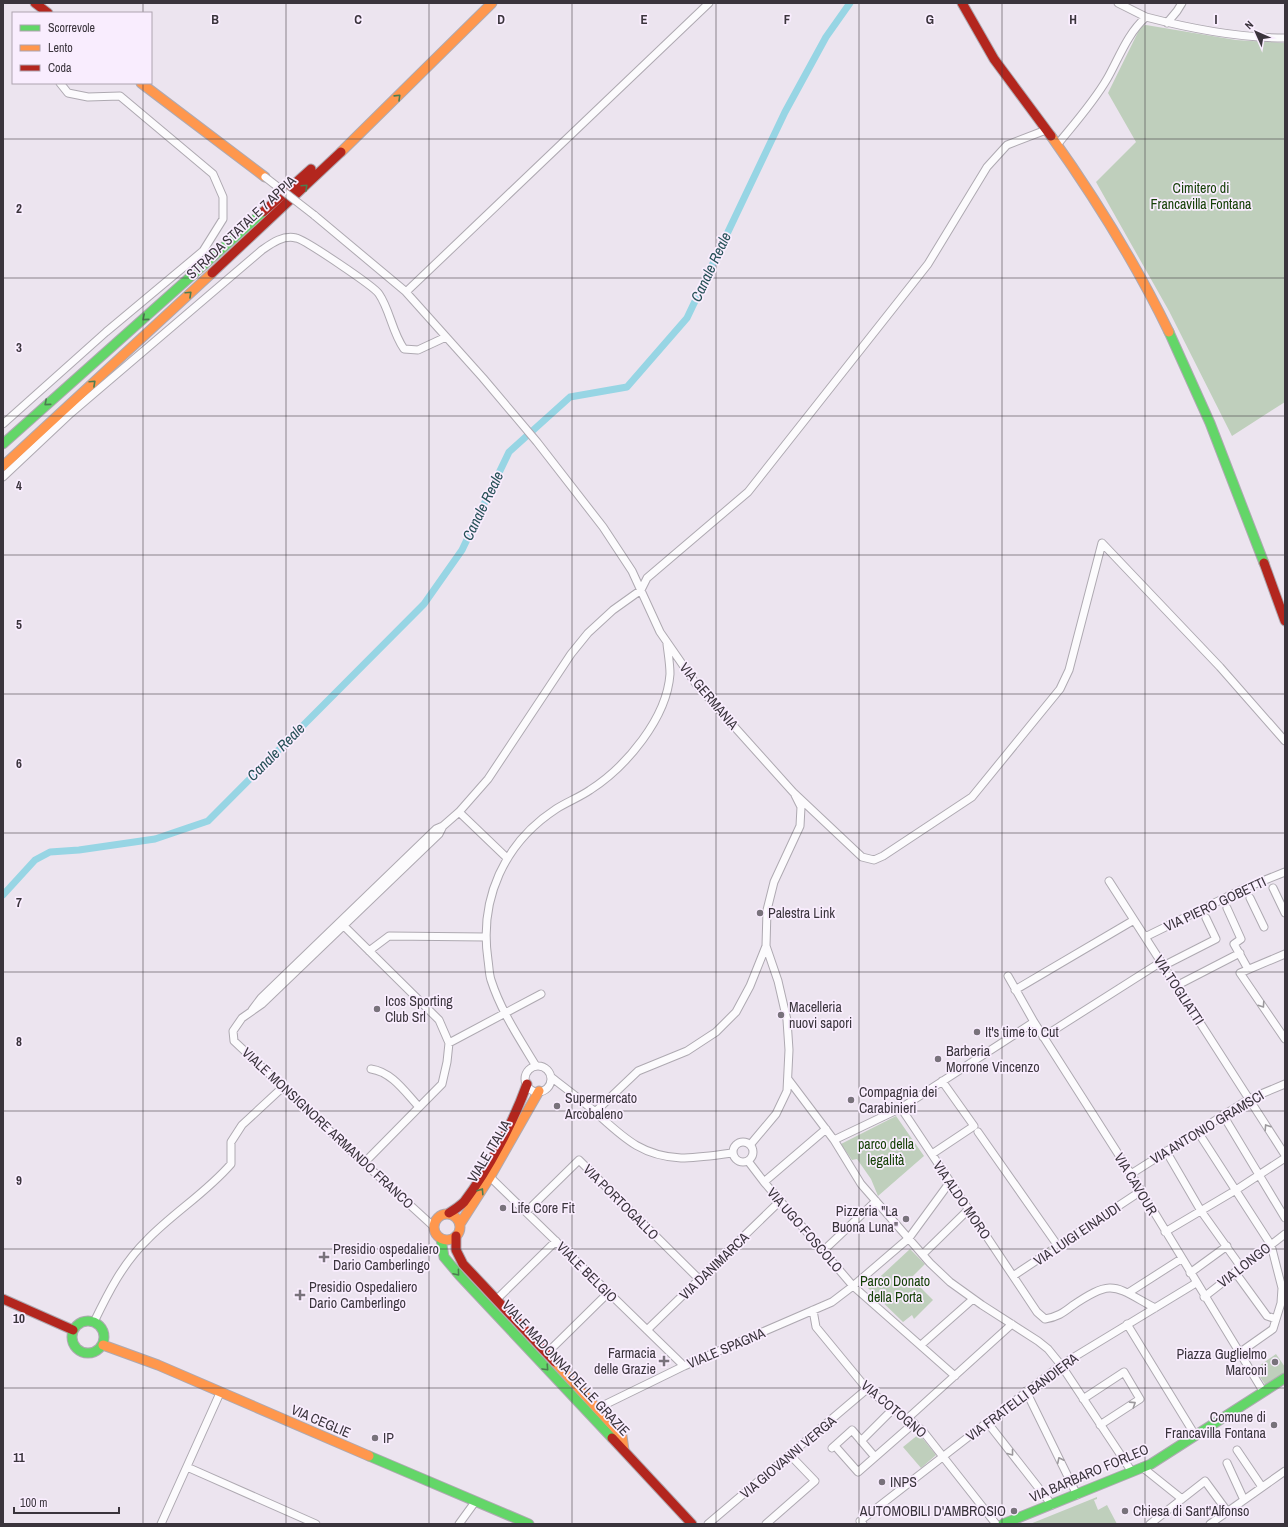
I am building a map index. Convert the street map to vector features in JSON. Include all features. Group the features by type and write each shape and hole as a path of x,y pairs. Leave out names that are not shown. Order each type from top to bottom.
{"main road":[{"path":"35,3 47,12"},
{"name":"STRADA STATALE 7 APPIA","path":"3,444 320,161 479,3"},
{"name":"STRADA STATALE 7 APPIA","path":"3,466 320,173 492,3"},
{"path":"962,3 985,45 1057,145 1116,236 1153,301 1221,451 1285,621"},
{"path":"142,84 265,177"},
{"name":"VIALE ITALIA","path":"449,1213 463,1203 486,1167 514,1119 527,1084"},
{"name":"VIALE ITALIA","path":"460,1224 490,1177 539,1092"},
{"path":"449,1213 454,1215 460,1224 459,1232 456,1236 448,1240 441,1239 437,1236 433,1226 440,1215 449,1213"},
{"name":"VIALE MADONNA DELLE GRAZIE","path":"456,1236 456,1250 463,1264 598,1408 622,1436 624,1450"},
{"name":"VIALE MADONNA DELLE GRAZIE","path":"441,1239 444,1257 460,1276 624,1450"},
{"path":"3,1299 73,1330"},
{"path":"82,1322 94,1322 99,1324 104,1334 103,1345 95,1352 89,1354 79,1351 72,1342 73,1330 82,1322"},
{"name":"VIA CEGLIE","path":"103,1345 158,1365 220,1393 529,1524"},
{"name":"VIA BARBARO FORLEO","path":"1003,1524 1142,1468 1285,1378"},
{"path":"624,1450 692,1524"}],"street":[{"path":"406,292 709,3"},
{"path":"1118,3 1146,17 1208,32 1253,38 1285,38"},
{"path":"1167,23 1182,3"},
{"path":"1057,145 1082,116 1107,80 1123,49 1139,24 1146,17"},
{"path":"3,424 106,332 203,251 223,219 224,197 213,174 120,96 88,96 68,93 61,84"},
{"path":"641,590 647,578 748,492 774,461 928,264 987,166 1007,145 1046,130"},
{"name":"VIA GERMANIA","path":"265,177 314,215 406,292 521,423 603,527 632,571 660,632 696,684 714,706 793,792"},
{"path":"3,477 70,412 277,239 296,238 362,279 379,293 393,328 404,350 418,350 446,337"},
{"path":"793,792 862,857 874,860 883,856 972,797 1060,688 1069,670 1102,543 1220,666 1285,740"},
{"name":"VIALE MONSIGNORE ARMANDO FRANCO","path":"252,1010 261,998 436,829 443,826 459,812 488,780 571,654 588,633 613,610 641,590"},
{"path":"667,643 670,674 664,700 648,730 633,754 612,774 590,790 556,809 533,828 508,858 488,904 485,937 491,979 504,1014 536,1066 546,1069 551,1077 595,1112 622,1137 640,1147 659,1155 681,1158 732,1153"},
{"path":"595,1112 638,1071 687,1051 716,1032 736,1012 750,986 766,946 767,910 774,882 800,826 801,807 793,792"},
{"path":"459,812 508,858"},
{"name":"VIALE MONSIGNORE ARMANDO FRANCO","path":"433,1226 234,1042 233,1031 242,1018 262,1004 344,926 439,834 443,826"},
{"name":"VIA PIERO GOBETTI","path":"1145,937 1245,888 1285,872"},
{"name":"VIA TOGLIATTI","path":"1109,881 1285,1155"},
{"path":"1273,888 1285,913"},
{"path":"1250,898 1264,927"},
{"path":"1227,908 1241,939 1234,944 1248,969"},
{"path":"1043,1037 1162,964 1216,939 1206,918"},
{"path":"1015,990 1134,920"},
{"path":"344,926 439,1020 449,1043 447,1062 442,1084 364,1163"},
{"path":"369,951 389,936 485,937"},
{"path":"750,1145 776,1114 787,1091 788,1079 789,1050 787,1020 778,981 766,946"},
{"path":"1176,986 1240,953"},
{"path":"1285,954 1240,973 1285,1039"},
{"name":"VIA CAVOUR","path":"1008,976 1043,1037 1131,1174 1204,1297 1263,1392"},
{"path":"449,1043 541,994"},
{"path":"834,1140 901,1108 1034,1022"},
{"path":"536,1066 528,1072 525,1080 531,1089 539,1092 549,1085 551,1077"},
{"path":"371,1069 378,1070 390,1077 419,1107"},
{"path":"788,1079 834,1140 861,1184 923,1254 950,1282 1048,1349 1061,1365 1132,1472"},
{"path":"932,1154 974,1126 942,1081"},
{"name":"VIA ANTONIO GRAMSCI","path":"1131,1174 1249,1099 1285,1084"},
{"path":"94,1322 114,1282 146,1240 219,1178 231,1164 231,1142 242,1125 283,1087"},
{"name":"VIA ALDO MORO","path":"901,1108 1037,1312 1045,1319 1057,1317 1093,1292 1107,1287 1122,1290 1155,1308"},
{"path":"1223,1115 1260,1174 1285,1218"},
{"path":"764,1182 826,1129"},
{"path":"978,1132 1058,1246"},
{"path":"1198,1132 1271,1245 1282,1288 1281,1303 1273,1330 1239,1353"},
{"path":"740,1142 745,1142 750,1145 753,1149 753,1155 748,1161 740,1162 735,1160 732,1153 735,1145 740,1142"},
{"path":"1166,1152 1201,1211 1241,1267"},
{"path":"1165,1232 1236,1190 1285,1158"},
{"name":"VIA PORTOGALLO","path":"526,1212 579,1160 700,1280"},
{"name":"VIA UGO FOSCOLO","path":"748,1161 764,1182 853,1286 956,1376"},
{"name":"VIALE BELGIO","path":"490,1177 684,1366"},
{"name":"VIALE SPAGNA","path":"598,1408 684,1366 832,1302 910,1238 950,1182"},
{"name":"VIA LUIGI EINAUDI","path":"1013,1276 1141,1191"},
{"name":"VIA DANIMARCA","path":"647,1330 780,1201"},
{"path":"823,1250 876,1201"},
{"path":"923,1254 969,1209"},
{"name":"VIA LONGO","path":"1204,1297 1285,1234"},
{"path":"496,1299 556,1241"},
{"path":"1190,1273 1227,1246"},
{"path":"1128,1293 1181,1259"},
{"path":"1235,1272 1267,1316 1276,1319"},
{"name":"VIA FRATELLI BANDIERA","path":"863,1524 860,1521 1061,1365 1196,1283"},
{"path":"547,1353 608,1292"},
{"path":"921,1345 973,1299"},
{"name":"VIA COTOGNO","path":"813,1310 816,1327 867,1389 911,1420 922,1430 996,1524"},
{"path":"875,1457 852,1430 833,1448 858,1472 875,1457 956,1376 1012,1324"},
{"path":"1127,1324 1195,1435"},
{"path":"1083,1399 1124,1372 1140,1399 1100,1425"},
{"name":"VIA GIOVANNI VERGA","path":"708,1524 867,1389"},
{"path":"1026,1391 1077,1495"},
{"path":"162,1524 220,1393"},
{"path":"861,1440 894,1408"},
{"path":"987,1422 1052,1505"},
{"path":"1237,1450 1262,1487"},
{"path":"766,1524 815,1481 790,1455"},
{"path":"1227,1463 1244,1500"},
{"path":"187,1467 314,1524"},
{"path":"1142,1468 1182,1499"},
{"path":"1210,1524 1285,1471"},
{"path":"1150,1524 1205,1481 1227,1511"},
{"path":"459,1524 475,1502"}],"green space":[{"name":"Cimitero di Francavilla Fontana","path":"1146,25 1236,40 1285,43 1285,402 1232,436 1169,311 1096,182 1136,142 1108,93 1141,26"},
{"name":"parco della legalità","path":"896,1116 924,1156 878,1196 871,1179 857,1159 852,1160 841,1144"},
{"name":"Parco Donato della Porta","path":"910,1249 925,1264 911,1278 933,1300 914,1319 912,1315 903,1322 868,1288"},
{"name":"Piazza Guglielmo Marconi","path":"1276,1354 1285,1367 1285,1375 1266,1386 1255,1369"},
{"path":"919,1434 936,1455 921,1468 903,1447"},
{"path":"1097,1497 1097,1499 1094,1500 1098,1510 1107,1505 1117,1524 1030,1524"}],"waterway":[{"name":"Canale Reale","path":"3,895 35,860 50,852 79,850 155,839 208,821 424,604 462,550 509,452 570,397 627,387 687,318 785,112 826,37 850,3"}],"traffic: fast":[{"path":"3,444 263,212"},
{"path":"1169,332 1210,423 1264,563"},
{"path":"441,1239 444,1257 460,1276 612,1438"},
{"path":"85,1321 91,1321 100,1325 104,1337 100,1349 91,1353 85,1353 76,1349 72,1340 72,1334 76,1325 85,1321"},
{"path":"1003,1524 1151,1464 1285,1378"},
{"path":"369,1456 529,1524"}],"traffic: slow":[{"path":"341,152 492,3"},
{"path":"142,84 265,177"},
{"path":"1051,136 1083,183 1129,256 1169,332"},
{"path":"3,466 212,273"},
{"path":"460,1224 490,1177 539,1091"},
{"path":"447,1214 457,1217 460,1227 457,1237 447,1240 437,1237 434,1227 437,1217 447,1214"},
{"path":"103,1345 158,1365 369,1456"},
{"path":"555,1362 622,1436 624,1450"}],"traffic: jam":[{"path":"35,3 47,12"},
{"path":"962,3 994,59 1051,136"},
{"path":"212,273 341,152"},
{"path":"263,212 311,169"},
{"path":"1264,563 1285,621"},
{"path":"449,1213 464,1202 482,1175 508,1130 527,1084"},
{"path":"456,1236 456,1250 463,1264 555,1362"},
{"path":"3,1299 73,1330"},
{"path":"612,1438 692,1524"}],"place":[{"name":"Palestra Link","path":"760,913"},
{"name":"Icos Sporting Club Srl","path":"377,1009"},
{"name":"Macelleria nuovi sapori","path":"781,1015"},
{"name":"It's time to Cut","path":"977,1032"},
{"name":"Barberia Morrone Vincenzo","path":"938,1059"},
{"name":"Compagnia dei Carabinieri","path":"851,1100"},
{"name":"Supermercato Arcobaleno","path":"557,1106"},
{"name":"Life Core Fit","path":"503,1208"},
{"name":"Pizzeria \"La Buona Luna\"","path":"906,1219"},
{"name":"Presidio ospedaliero Dario Camberlingo","path":"324,1257"},
{"name":"Presidio Ospedaliero Dario Camberlingo","path":"300,1295"},
{"name":"Farmacia delle Grazie","path":"664,1361"},
{"name":"Piazza Guglielmo Marconi","path":"1275,1362"},
{"name":"Comune di Francavilla Fontana","path":"1274,1425"},
{"name":"IP","path":"375,1438"},
{"name":"INPS","path":"882,1482"},
{"name":"AUTOMOBILI D'AMBROSIO","path":"1014,1511"},
{"name":"Chiesa di Sant'Alfonso","path":"1125,1511"}]}
